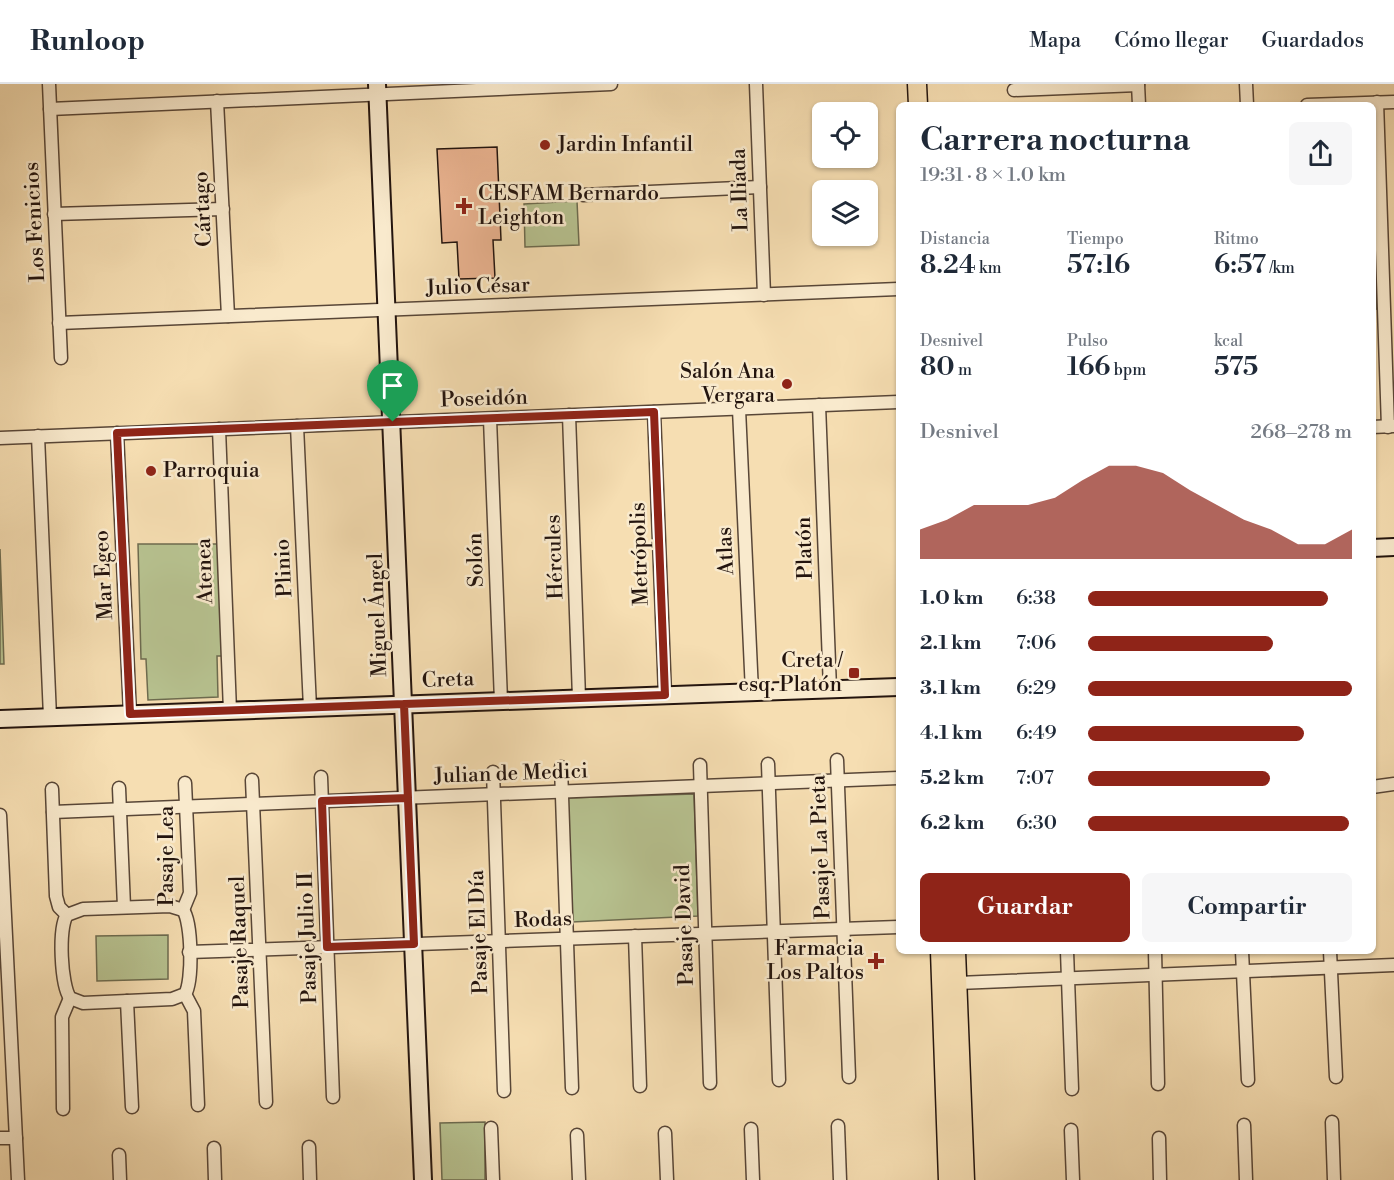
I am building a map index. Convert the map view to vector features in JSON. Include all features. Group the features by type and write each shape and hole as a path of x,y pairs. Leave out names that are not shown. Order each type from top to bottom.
{"main road":[{"path":"917,84 918,102"},
{"path":"939,954 948,1180"},
{"path":"956,954 965,1180"}],"street":[{"name":"Los Fenicios","path":"49,84 61,358"},
{"path":"50,109 218,101 377,88 611,84"},
{"name":"La Iliada","path":"756,84 764,295"},
{"path":"1246,84 1247,102"},
{"path":"1014,90 1138,85 1139,102"},
{"name":"Miguel Ángel","path":"377,88 393,422 423,1180"},
{"name":"Cártago","path":"218,101 228,316"},
{"path":"1391,427 1377,102 1394,102"},
{"path":"583,195 760,187"},
{"path":"54,214 223,209"},
{"name":"Julio César","path":"59,323 896,290"},
{"name":"Poseidón","path":"0,438 896,402"},
{"name":"Platón","path":"819,405 830,689"},
{"name":"Atlas","path":"739,409 752,692"},
{"name":"Metrópolis","path":"654,412 665,695"},
{"name":"Hércules","path":"569,415 579,698"},
{"name":"Solón","path":"490,418 501,701"},
{"name":"Plinio","path":"297,426 310,708"},
{"name":"Atenea","path":"219,429 230,711"},
{"name":"Mar Egeo","path":"117,433 130,714"},
{"path":"38,436 50,717"},
{"path":"1376,548 1394,547"},
{"name":"Creta","path":"0,719 896,687"},
{"name":"Pasaje La Pieta","path":"837,760 849,1077"},
{"path":"768,764 779,1080"},
{"name":"Pasaje David","path":"700,765 710,1083"},
{"path":"561,767 572,1088"},
{"name":"Pasaje El Día","path":"493,772 504,1091"},
{"name":"Pasaje Julio II","path":"321,777 333,1097"},
{"name":"Julian de Medici","path":"53,812 896,778"},
{"name":"Pasaje Raquel","path":"252,780 266,1102"},
{"name":"Pasaje Lea","path":"185,783 190,893 183,910 188,921 190,982 185,994 194,1011 198,1105"},
{"path":"1376,786 1394,784"},
{"path":"119,788 124,908"},
{"path":"52,789 56,896 59,907 68,915"},
{"path":"0,815 5,1042 16,1138 18,1180"},
{"path":"183,910 170,906 77,909 68,915 62,929 64,986 70,998 83,1003 172,999 185,994"},
{"name":"Rodas","path":"189,952 896,927"},
{"path":"635,936 640,1086"},
{"path":"1067,954 1072,1089"},
{"path":"1155,954 1158,1084"},
{"path":"1242,954 1248,1080"},
{"path":"1330,954 1336,1077"},
{"path":"958,983 1394,965"},
{"path":"63,1109 62,1017 70,998"},
{"path":"127,1001 132,1107"},
{"path":"1332,1122 1334,1180"},
{"path":"1244,1125 1246,1180"},
{"path":"838,1126 840,1180"},
{"path":"491,1128 493,1180"},
{"path":"752,1129 753,1180"},
{"path":"1071,1130 1073,1180"},
{"path":"665,1133 667,1180"},
{"path":"577,1135 579,1180"},
{"path":"0,1138 16,1138"},
{"path":"1158,1138 1160,1180"},
{"path":"214,1148 216,1180"},
{"path":"309,1148 310,1180"},
{"path":"119,1155 120,1180"}],"green space":[{"path":"577,201 579,245 525,247 524,204"},
{"path":"138,544 221,544 223,656 217,656 218,697 148,700 146,659 141,659"},
{"path":"0,549 4,664 0,664"},
{"path":"694,794 698,916 572,922 566,798"},
{"path":"168,935 168,979 97,981 96,936"},
{"path":"485,1122 485,1180 442,1180 440,1123"}],"building":[{"path":"497,147 501,240 493,240 495,278 459,279 457,242 442,243 437,149"}],"place":[{"name":"Jardin Infantil","path":"545,145"},
{"name":"CESFAM Bernardo Leighton","path":"464,206"},
{"name":"Salón Ana Vergara","path":"787,384"},
{"name":"Parroquia","path":"151,471"},
{"name":"Creta / esq. Platón","path":"854,673"},
{"name":"Farmacia Los Paltos","path":"876,961"}],"route":[{"path":"393,422 117,433 130,714 404,704 408,798 322,801 327,947 414,944 408,798 406,751 404,704 665,695 654,412 393,422"}]}
